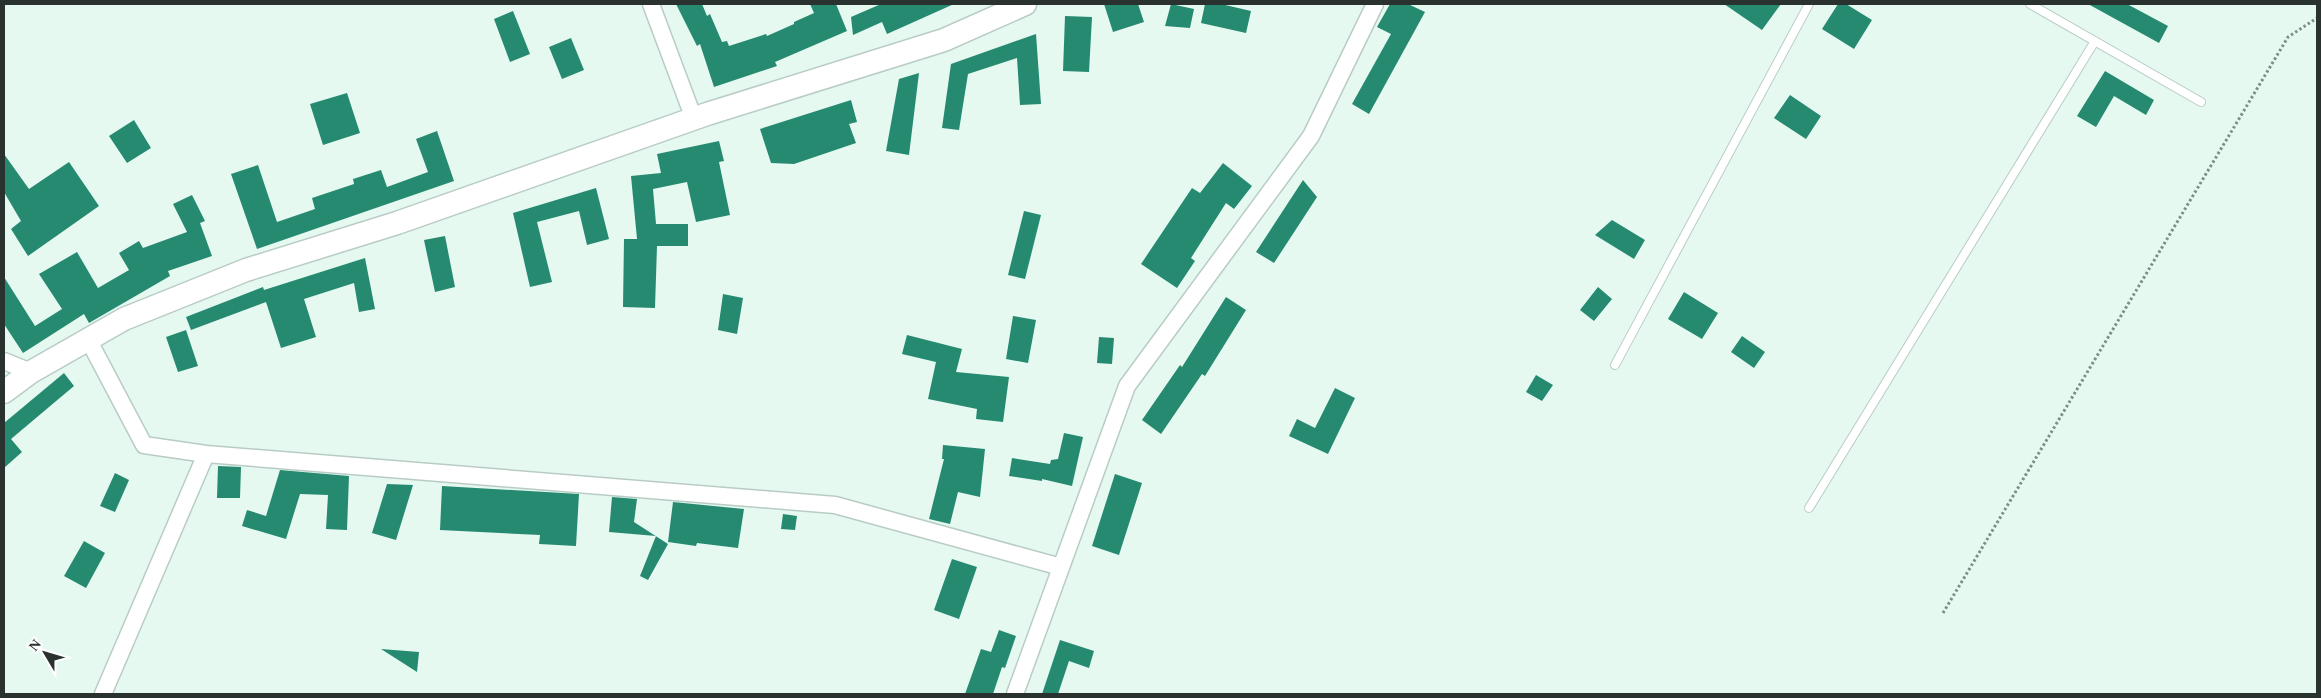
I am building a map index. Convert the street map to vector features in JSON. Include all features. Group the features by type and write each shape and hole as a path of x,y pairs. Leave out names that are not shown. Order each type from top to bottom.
{"street":[{"path":"651,4 694,119"},
{"path":"4,392 31,372 124,319 246,270 397,223 694,119 944,40 1025,4"},
{"path":"1015,694 1127,386 1311,136 1375,4"},
{"path":"88,340 144,445 206,454 835,505 1061,567"},
{"path":"4,361 31,372"},
{"path":"103,694 206,454"}],"lane":[{"path":"1615,364 1809,4"},
{"path":"2030,4 2200,102"},
{"path":"1809,508 2095,41"}],"path":[{"path":"1943,613 2288,37 2317,18"}],"building":[{"path":"676,4 702,4 707,16 710,14 722,42 727,41 729,46 766,34 767,36 794,24 794,22 814,13 810,4 836,4 847,31 775,62 777,66 714,87 700,44 697,46"},
{"path":"881,4 954,4 887,34 882,22 853,35 851,17"},
{"path":"1104,4 1138,4 1144,22 1113,32"},
{"path":"1171,4 1194,9 1190,28 1165,26"},
{"path":"1205,4 1221,4 1251,11 1246,33 1201,23"},
{"path":"1390,4 1408,4 1425,12 1369,114 1352,104 1391,34 1377,27"},
{"path":"1724,4 1781,4 1762,30"},
{"path":"1838,4 1846,4 1872,20 1854,49 1822,29"},
{"path":"2088,4 2127,4 2168,26 2159,43"},
{"path":"513,11 530,54 510,62 494,19"},
{"path":"1065,16 1092,17 1089,72 1063,71"},
{"path":"1036,34 1041,104 1020,105 1017,58 968,74 959,130 942,128 951,64"},
{"path":"571,38 584,70 562,79 549,47"},
{"path":"2105,71 2154,100 2146,115 2114,96 2096,127 2077,116"},
{"path":"919,73 909,155 886,151 899,79"},
{"path":"347,93 360,133 323,145 310,104"},
{"path":"1790,95 1821,116 1806,139 1774,118"},
{"path":"851,100 857,122 849,124 856,143 794,164 771,163 760,129"},
{"path":"134,120 151,148 127,163 109,136"},
{"path":"437,131 454,181 257,249 231,174 258,165 277,222 315,209 312,198 354,184 353,179 381,170 387,187 428,172 416,139"},
{"path":"719,141 724,161 719,162 730,215 696,222 687,182 653,189 656,224 688,224 688,246 657,246 655,308 623,307 624,239 637,239 631,176 661,173 657,154"},
{"path":"4,154 29,189 69,162 99,206 28,256 11,229 21,221 4,192"},
{"path":"1223,163 1252,186 1234,209 1226,203 1191,258 1195,261 1177,288 1141,264 1192,188 1200,193"},
{"path":"1303,180 1317,197 1274,263 1256,252"},
{"path":"596,188 609,239 587,245 579,211 537,222 552,282 530,287 513,213"},
{"path":"192,195 205,221 200,223 212,256 168,271 170,276 89,323 84,314 23,353 4,324 4,277 35,326 62,309 39,274 77,252 98,288 129,270 119,253 139,241 143,248 187,232 173,204"},
{"path":"1024,211 1041,215 1025,279 1008,275"},
{"path":"1612,220 1645,240 1634,259 1595,235"},
{"path":"445,236 455,287 435,292 424,240"},
{"path":"365,258 375,309 359,312 354,283 304,299 316,337 281,348 266,302 191,330 186,317 263,287 264,290"},
{"path":"1598,287 1612,299 1594,321 1580,310"},
{"path":"1684,292 1718,313 1702,339 1668,319"},
{"path":"723,294 743,298 737,334 718,330"},
{"path":"1226,297 1246,310 1205,376 1202,374 1161,434 1142,420 1180,365 1182,367"},
{"path":"1013,316 1036,320 1028,363 1006,359"},
{"path":"186,330 198,366 178,372 166,337"},
{"path":"907,335 962,349 956,372 1009,377 1003,422 976,419 977,409 928,399 936,362 902,354"},
{"path":"1742,336 1765,352 1754,368 1731,352"},
{"path":"1099,337 1114,338 1112,364 1097,363"},
{"path":"64,373 74,386 11,439 22,452 4,468 4,423"},
{"path":"1536,375 1553,385 1542,401 1526,392"},
{"path":"1335,388 1355,398 1328,454 1289,436 1297,419 1315,428"},
{"path":"1064,433 1083,437 1072,486 1042,479 1042,481 1009,476 1012,458 1050,464 1051,460 1058,459"},
{"path":"943,445 985,449 980,497 958,492 950,524 929,519 944,459 942,459"},
{"path":"218,466 241,467 240,498 217,498"},
{"path":"280,470 349,476 347,530 326,529 328,495 300,494 286,539 242,526 247,510 266,516"},
{"path":"115,473 129,480 115,512 100,506"},
{"path":"1115,474 1142,483 1119,555 1092,546"},
{"path":"387,484 413,485 396,540 372,533"},
{"path":"442,486 579,494 576,546 539,544 540,535 440,530"},
{"path":"612,497 637,499 634,522 656,536 609,532"},
{"path":"673,502 744,509 738,548 697,543 696,546 668,542"},
{"path":"783,514 797,516 795,530 781,529"},
{"path":"656,536 668,544 648,580 640,576"},
{"path":"84,541 105,553 86,588 64,576"},
{"path":"952,559 977,567 959,619 934,610"},
{"path":"999,630 1016,636 1005,668 1002,667 993,694 965,694 981,649 991,652"},
{"path":"1060,640 1094,651 1089,668 1069,661 1058,694 1042,694"},
{"path":"381,649 419,652 417,672"}]}
